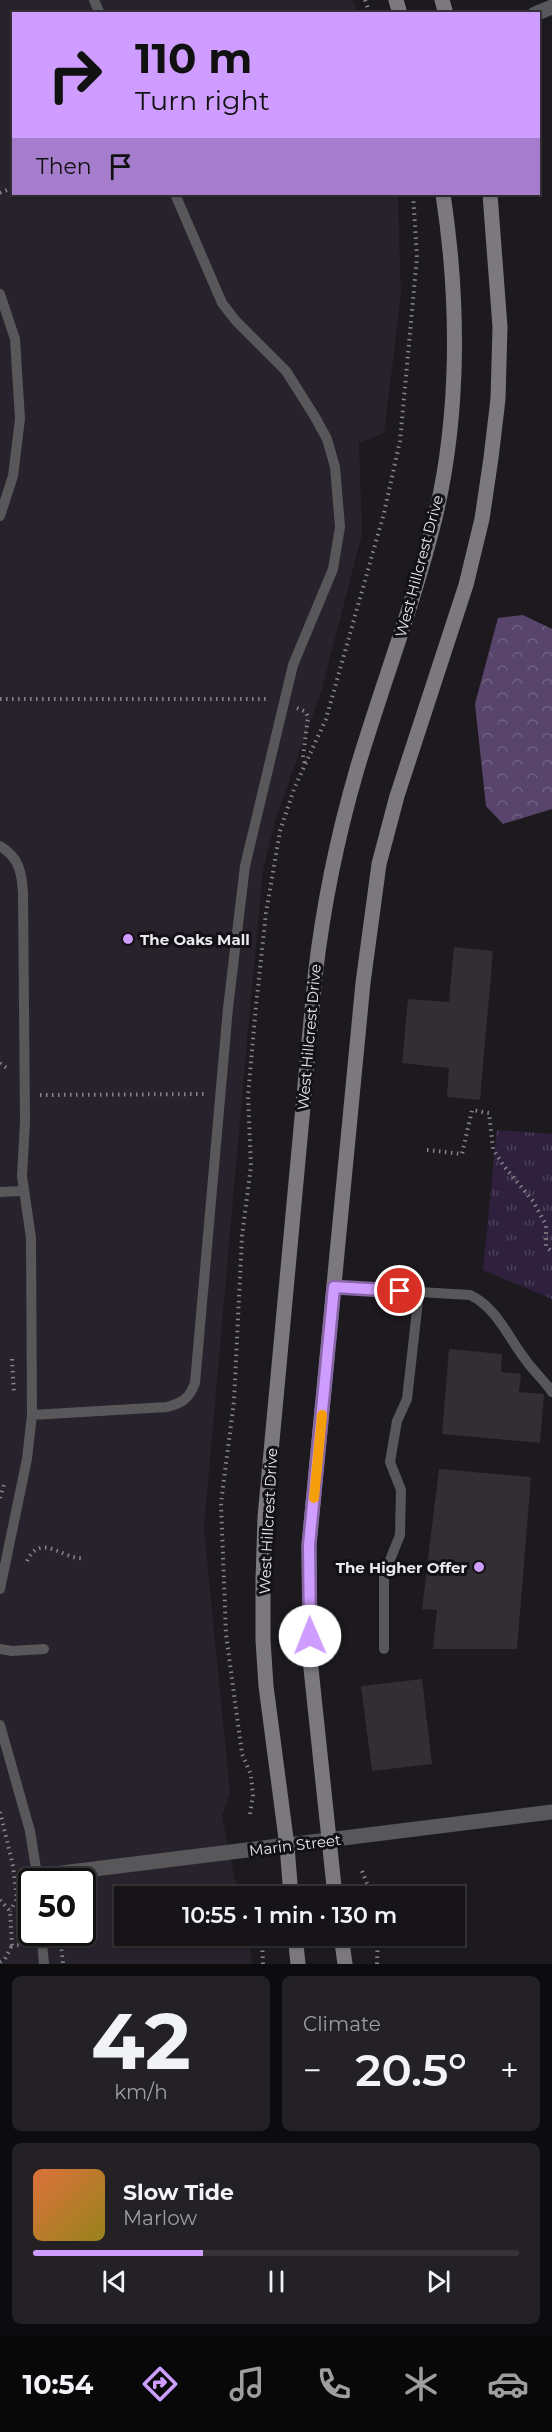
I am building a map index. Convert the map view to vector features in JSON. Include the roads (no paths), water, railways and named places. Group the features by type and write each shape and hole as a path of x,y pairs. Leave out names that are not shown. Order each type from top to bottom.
{"main road":[{"name":"West Hillcrest Drive","path":"290,1886 266,1686 263,1580 266,1517 324,899 342,823 418,580 435,516 445,465 454,335 450,240 443,195"},
{"path":"334,1886 310,1659 309,1569 334,1287 364,973 379,864 397,796 466,585 482,519 491,458 498,399 500,327 490,195"},
{"path":"296,1946 298,1964"},
{"path":"343,1946 345,1964"}],"street":[{"name":"Marin Street","path":"96,1871 552,1812"}],"lane":[{"path":"32,1415 167,1407 182,1403 190,1395 195,1383 228,1008 245,866 293,665 333,569 340,527 335,467 327,439 286,370 236,321 222,303 175,195"},
{"path":"0,294 15,339 20,419 13,476 0,516"},
{"path":"0,846 15,859 21,870 23,893 26,1122 22,1176 31,1238 32,1415 27,1459 0,1589"},
{"path":"0,1192 23,1191"},
{"path":"334,1287 470,1295 481,1300 490,1308 526,1361 552,1392"},
{"path":"384,1649 384,1575 400,1536 401,1490 390,1462 397,1421 407,1399 419,1292"},
{"path":"0,1649 12,1651 44,1649"},
{"path":"0,1725 30,1831 36,1868"},
{"path":"42,1946 44,1964"}],"place":[{"name":"The Oaks Mall","path":"128,939"},
{"name":"The Higher Offer","path":"479,1567"}]}
